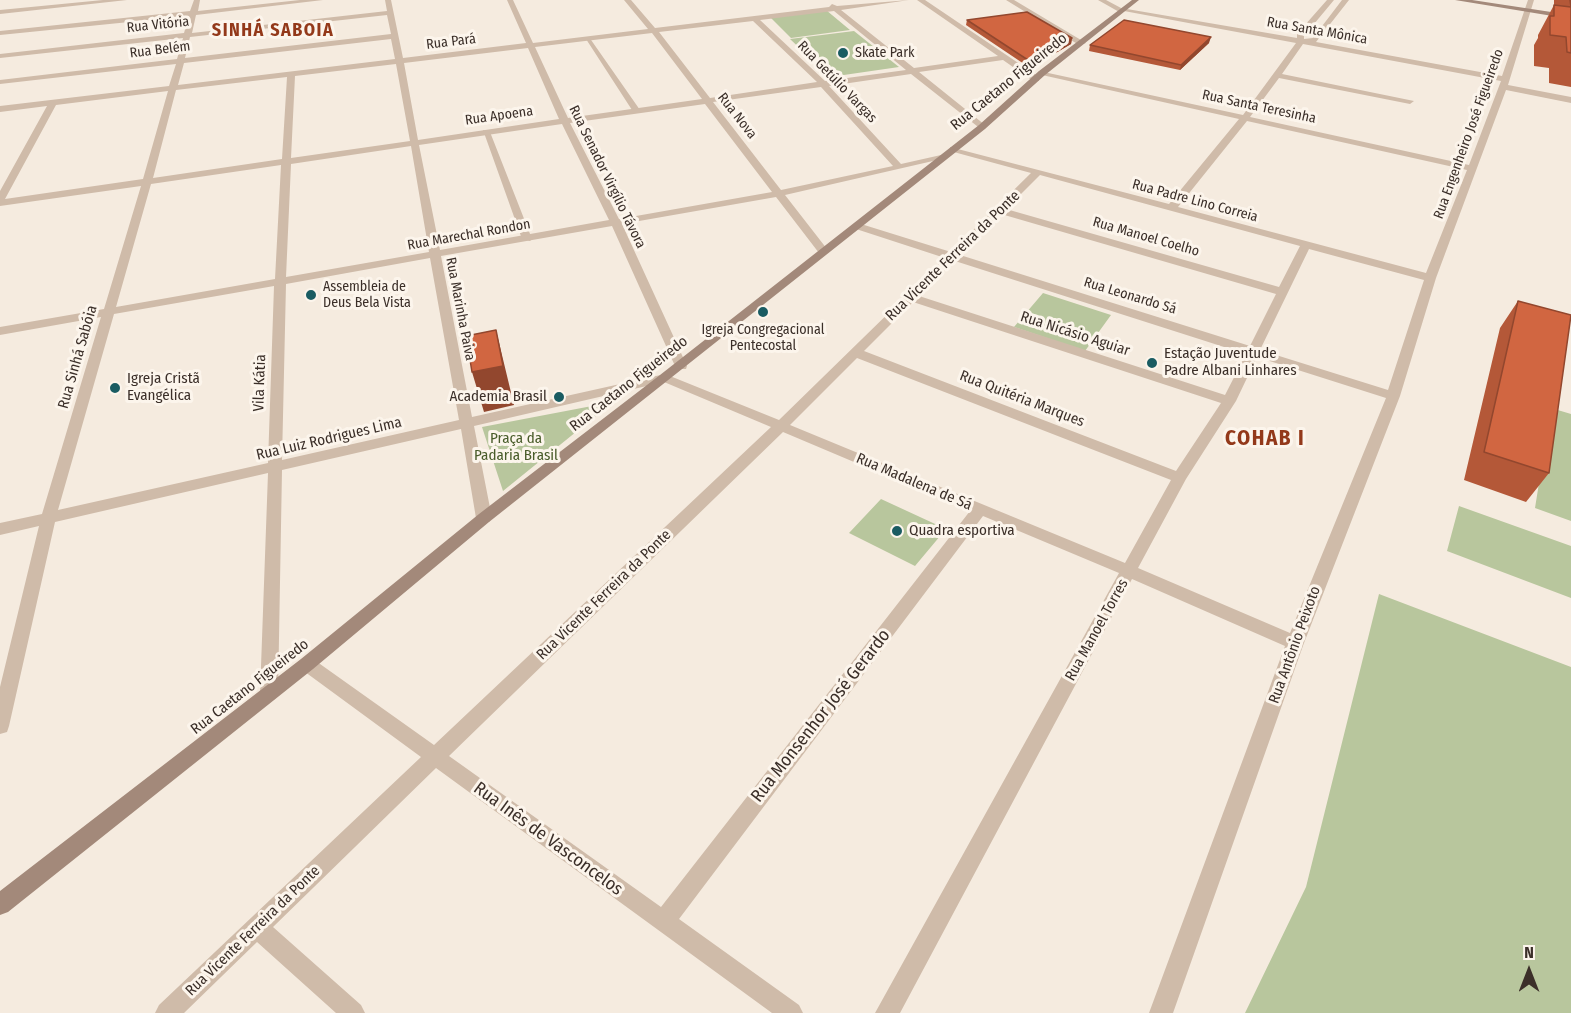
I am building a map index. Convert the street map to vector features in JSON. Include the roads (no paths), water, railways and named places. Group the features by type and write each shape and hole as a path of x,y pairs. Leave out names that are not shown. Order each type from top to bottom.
{"main road":[{"path":"1458,0 1571,23"},
{"name":"Rua Caetano Figueiredo","path":"0,904 307,664 484,518 666,378 823,251 982,128 1039,76 1127,7"},
{"path":"1526,14 1571,17"}],"street":[{"path":"0,12 124,0"},
{"name":"Rua Sinhá Sabóia","path":"0,726 48,518 147,182 178,62 197,0"},
{"path":"0,33 320,0"},
{"name":"Rua Senador Virgílio Távora","path":"510,0 564,120 616,223 681,366"},
{"name":"Rua Nova","path":"627,0 781,193 823,251"},
{"path":"825,0 982,128"},
{"name":"Rua Pará","path":"0,109 906,0"},
{"name":"Rua Santa Teresinha","path":"920,0 1003,58 1039,76 1245,118 1471,168"},
{"path":"1009,0 1082,43"},
{"name":"Rua Santa Mônica","path":"1101,0 1504,83 1540,94 1571,100"},
{"path":"1301,42 1300,36 1332,0"},
{"path":"1172,209 1245,118 1301,42 1316,40 1346,0"},
{"name":"Rua Engenheiro José Figueiredo","path":"1430,278 1504,83 1531,0"},
{"name":"Rua Marinha Paiva","path":"390,1 390,14 413,142 484,518"},
{"name":"Rua Vitória","path":"0,56 390,14"},
{"name":"Rua Getúlio Vargas","path":"754,18 822,83 898,166"},
{"name":"Rua Belém","path":"0,82 395,36"},
{"name":"Rua Apoena","path":"0,202 1003,58"},
{"name":"Vila Kátia","path":"269,694 273,469 285,161 291,74"},
{"path":"1276,75 1410,101"},
{"path":"1540,94 1545,88 1571,91"},
{"path":"0,202 53,103"},
{"name":"Rua Padre Lino Correia","path":"953,149 1430,278"},
{"name":"Rua Marechal Rondon","path":"0,331 107,314 781,193 941,158"},
{"name":"Rua Vicente Ferreira da Ponte","path":"167,1013 782,425 1037,173"},
{"name":"Rua Manoel Coelho","path":"1001,211 1283,292"},
{"name":"Rua Leonardo Sá","path":"857,226 1393,396"},
{"name":"Rua Manoel Torres","path":"887,1013 1179,478 1228,401 1255,351 1305,246"},
{"name":"Rua Antônio Peixoto","path":"1161,1013 1294,643 1393,396 1430,278"},
{"name":"Rua Nicásio Aguiar","path":"912,298 1228,401"},
{"name":"Rua Quitéria Marques","path":"854,352 1179,478"},
{"name":"Rua Luiz Rodrigues Lima","path":"0,529 273,469 666,378"},
{"name":"Rua Madalena de Sá","path":"666,378 1130,571 1294,643"},
{"name":"Rua Monsenhor José Gerardo","path":"663,922 979,510"},
{"name":"Rua Inês de Vasconcelos","path":"307,664 790,1013"},
{"path":"257,927 353,1013"}],"lane":[{"path":"589,39 636,110"},
{"path":"486,132 527,239"}],"place":[{"name":"Skate Park","path":"843,53"},
{"name":"Assembleia de Deus Bela Vista","path":"311,295"},
{"name":"Igreja Congregacional Pentecostal","path":"763,312"},
{"name":"Estação Juventude Padre Albani Linhares","path":"1152,363"},
{"name":"Igreja Cristã Evangélica","path":"115,388"},
{"name":"Academia Brasil","path":"559,397"},
{"name":"Quadra esportiva","path":"897,531"}],"district":[{"name":"SINHÁ SABOIA","path":"273,31"},
{"name":"COHAB I","path":"1265,439"}],"park label":[{"name":"Praça da Padaria Brasil","path":"516,448"}]}
